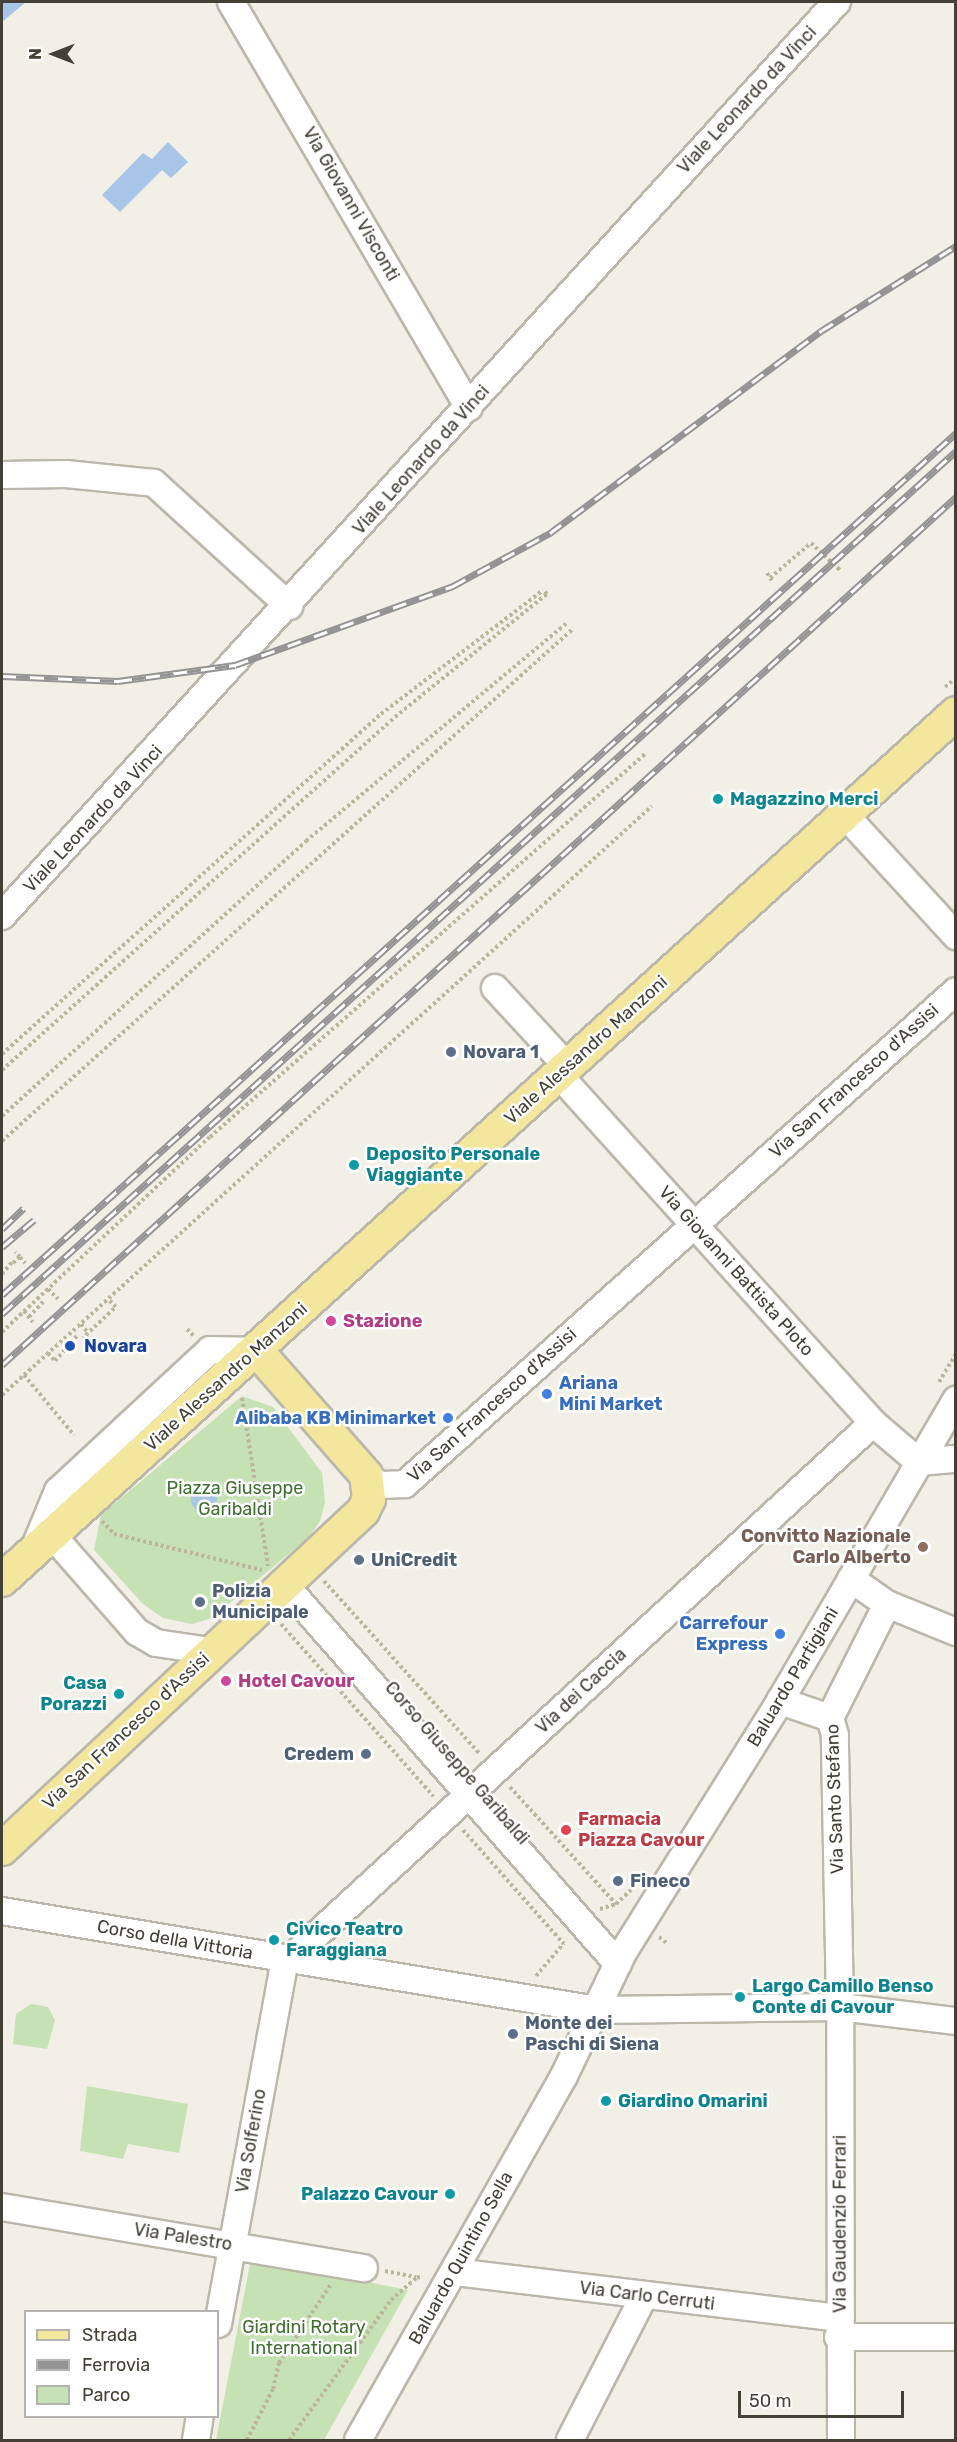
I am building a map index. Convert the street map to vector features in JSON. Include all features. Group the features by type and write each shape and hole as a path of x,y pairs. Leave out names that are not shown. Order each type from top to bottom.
{"main road":[{"name":"Viale Alessandro Manzoni","path":"2,1580 846,816 956,713"},
{"path":"257,1351 366,1474"},
{"name":"Via San Francesco d'Assisi","path":"2,1850 210,1651 298,1578 363,1511 369,1499 366,1474"}],"street":[{"name":"Via Giovanni Visconti","path":"231,2 469,407"},
{"name":"Viale Leonardo da Vinci","path":"2,916 289,606 837,2"},
{"path":"2,475 66,474 154,483 289,606"},
{"path":"846,816 956,936"},
{"name":"Via Giovanni Battista Ploto","path":"495,988 694,1225 873,1423 919,1462"},
{"name":"Via San Francesco d'Assisi","path":"366,1474 381,1485 405,1484 956,991"},
{"name":"Baluardo Partigiani","path":"597,2010 621,1957 780,1701 956,1400"},
{"name":"Via dei Caccia","path":"287,1960 479,1781 873,1423"},
{"path":"919,1462 956,1459"},
{"path":"42,1543 137,1632 156,1643 210,1651"},
{"name":"Corso Giuseppe Garibaldi","path":"298,1578 479,1781 621,1957"},
{"path":"851,1579 887,1604 956,1632"},
{"name":"Via Santo Stefano","path":"840,2007 835,1735 830,1718 887,1604"},
{"path":"780,1701 830,1718"},
{"name":"Corso della Vittoria","path":"2,1911 597,2010 840,2007 956,2020"},
{"name":"Via Solferino","path":"219,2318 287,1960"},
{"name":"Via Gaudenzio Ferrari","path":"840,2007 841,2440"},
{"name":"Baluardo Quintino Sella","path":"358,2440 461,2273 597,2010"},
{"name":"Via Palestro","path":"2,2207 364,2268"},
{"name":"Via Carlo Cerruti","path":"461,2273 644,2296 839,2327 956,2337"},
{"path":"570,2440 644,2296"},
{"path":"196,2440 200,2418"}],"path":[{"path":"767,573 771,580 811,543 840,570"},
{"path":"2,1054 381,714 543,590 547,594 395,717 2,1070"},
{"path":"2,1116 315,833 568,622"},
{"path":"2,1142 574,628"},
{"path":"2,1332 219,1129 645,754"},
{"path":"2,1395 652,806"},
{"path":"15,1252 25,1263"},
{"path":"2,1274 20,1257"},
{"path":"48,1289 57,1299"},
{"path":"29,1317 53,1294"},
{"path":"90,1331 116,1307 108,1299"},
{"path":"24,1311 33,1322"},
{"path":"81,1324 88,1333 83,1338"},
{"path":"48,1353 55,1361 78,1335"},
{"path":"24,1375 74,1435"},
{"path":"100,1519 114,1534 250,1570 269,1570 242,1396"},
{"name":"Corso Giuseppe Garibaldi","path":"298,1578 479,1781"},
{"path":"276,1618 436,1799"},
{"name":"Corso Giuseppe Garibaldi","path":"504,1779 616,1904 599,1910"},
{"path":"459,1825 564,1944 531,1981"},
{"path":"658,1936 668,1944"},
{"path":"247,2440 273,2389 279,2363 320,2306 338,2263"},
{"path":"364,2268 429,2279"},
{"path":"289,2440 390,2300 417,2277"}],"green space":[{"name":"Piazza Giuseppe Garibaldi","path":"242,1396 273,1407 322,1473 325,1503 320,1521 310,1536 212,1618 192,1624 163,1618 143,1604 94,1550 101,1515"},
{"path":"31,2004 48,2007 55,2020 47,2049 13,2044 16,2014"},
{"path":"87,2086 188,2104 179,2153 128,2144 123,2159 80,2151"},
{"name":"Giardini Rotary International","path":"251,2259 408,2290 324,2440 216,2440"}],"water":[{"path":"2,2 26,2 2,22"},
{"path":"168,142 188,162 171,178 162,170 120,212 102,195 143,153 152,159"},
{"path":"204,1486 213,1490 217,1499 213,1508 204,1512 195,1508 191,1499 195,1490"}],"railway":[{"path":"2,676 118,681 235,665 453,586 550,533 821,331 956,246"},
{"path":"2,1295 956,433"},
{"path":"2,1314 956,451"},
{"path":"2,1365 956,497"},
{"path":"2,1229 24,1208"},
{"path":"2,1247 34,1220"}],"place":[{"name":"Magazzino Merci","path":"718,799"},
{"name":"Novara 1","path":"451,1052"},
{"name":"Deposito Personale Viaggiante","path":"354,1165"},
{"name":"Stazione","path":"331,1321"},
{"name":"Novara","path":"70,1346"},
{"name":"Ariana Mini Market","path":"547,1394"},
{"name":"Alibaba KB Minimarket","path":"448,1418"},
{"name":"Convitto Nazionale Carlo Alberto","path":"923,1547"},
{"name":"UniCredit","path":"359,1560"},
{"name":"Polizia Municipale","path":"200,1602"},
{"name":"Carrefour Express","path":"780,1634"},
{"name":"Hotel Cavour","path":"226,1681"},
{"name":"Casa Porazzi","path":"119,1694"},
{"name":"Credem","path":"366,1754"},
{"name":"Farmacia Piazza Cavour","path":"566,1830"},
{"name":"Fineco","path":"618,1881"},
{"name":"Civico Teatro Faraggiana","path":"274,1940"},
{"name":"Largo Camillo Benso Conte di Cavour","path":"740,1997"},
{"name":"Monte dei Paschi di Siena","path":"513,2034"},
{"name":"Giardino Omarini","path":"606,2101"},
{"name":"Palazzo Cavour","path":"450,2194"}]}
